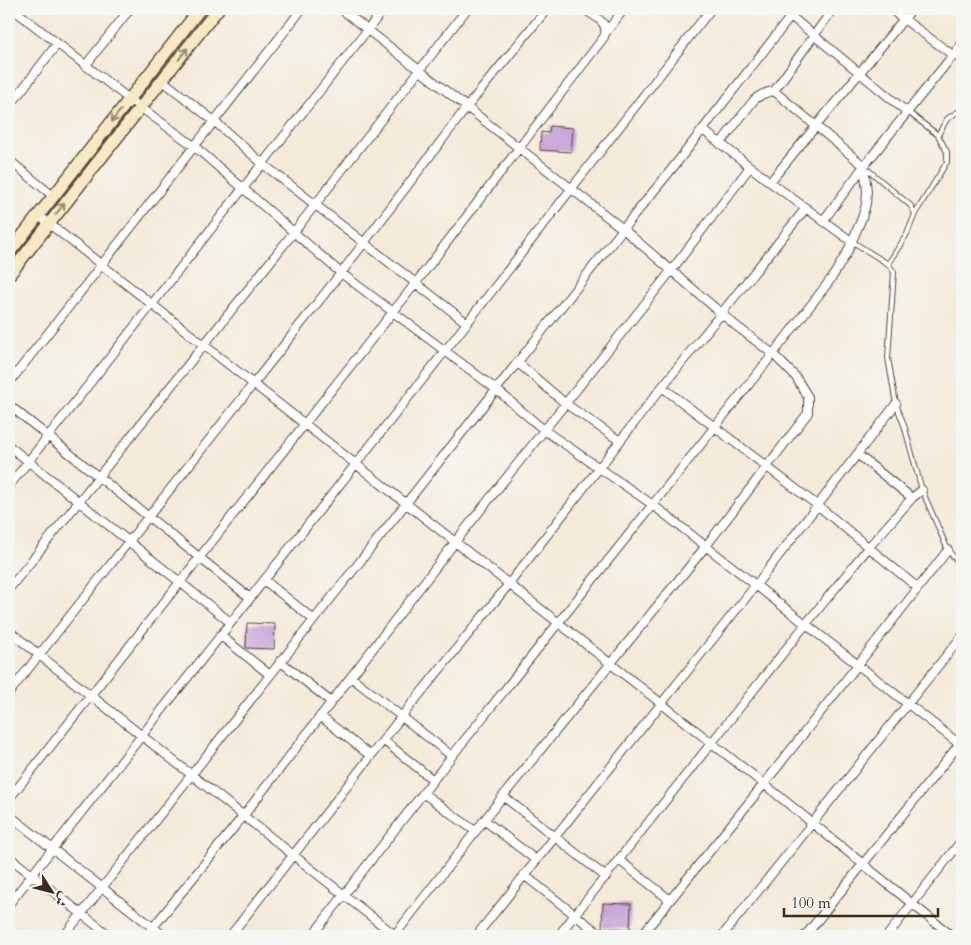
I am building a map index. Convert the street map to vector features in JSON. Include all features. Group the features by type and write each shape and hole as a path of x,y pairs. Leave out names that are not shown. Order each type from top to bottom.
{"street":[{"path":"86,66 130,9"},
{"path":"9,253 200,9"},
{"path":"9,275 218,9"},
{"path":"9,383 302,9"},
{"path":"9,631 395,936 475,831 706,546 808,413 808,398 795,376 773,354 720,313 623,229 572,188 341,9"},
{"path":"9,486 384,9"},
{"path":"9,589 294,232 467,9"},
{"path":"9,694 342,273 467,107 547,9"},
{"path":"584,9 605,24 607,31"},
{"path":"9,799 415,284 604,38 607,31 624,9"},
{"path":"9,904 467,323 711,9"},
{"path":"782,9 907,112"},
{"path":"774,92 833,9"},
{"path":"890,9 954,56"},
{"path":"770,182 912,9"},
{"path":"18,10 57,44 194,146 342,273 392,312 496,390 544,430 653,505 961,744 805,936"},
{"path":"64,936 313,619 407,504 517,362 703,130 791,16"},
{"path":"9,107 57,44"},
{"path":"823,221 864,166 962,44"},
{"path":"162,80 314,205 467,323"},
{"path":"312,936 452,756 773,354 830,279 847,253 866,204 867,191 864,166 774,92 767,92 754,100 720,144"},
{"path":"703,130 851,241"},
{"path":"9,160 53,196"},
{"path":"146,936 244,815 456,541 566,404 750,167"},
{"path":"230,936 402,716 509,584 720,313 806,208"},
{"path":"38,215 456,541 813,823 952,936"},
{"path":"517,362 566,404 620,441"},
{"path":"662,387 817,505 918,588"},
{"path":"476,936 756,585 896,404"},
{"path":"9,405 250,598"},
{"path":"9,446 230,622"},
{"path":"857,454 912,498"},
{"path":"558,936 868,548 912,498 922,490"},
{"path":"641,936 764,784 948,550"},
{"path":"264,580 313,619"},
{"path":"220,635 270,675"},
{"path":"722,936 962,636"},
{"path":"280,662 331,702"},
{"path":"351,676 452,756"},
{"path":"320,716 371,756"},
{"path":"383,740 433,780"},
{"path":"423,793 475,831"},
{"path":"503,796 606,877"},
{"path":"9,815 164,936"},
{"path":"484,820 536,860"},
{"path":"887,936 962,840"},
{"path":"9,857 110,936"},
{"path":"619,860 670,900"},
{"path":"524,876 602,936"}],"lane":[{"path":"954,56 962,64"},
{"path":"938,135 947,119 962,108"},
{"path":"888,264 907,234 915,214 947,162 947,152 938,135 907,112"},
{"path":"864,166 911,206 915,214"},
{"path":"851,241 888,264 894,272 888,358 896,404 904,425 922,490 948,550 962,568"}],"building":[{"path":"550,126 573,128 571,152 540,150 541,132 549,133"},
{"path":"247,623 275,624 274,649 246,648"},
{"path":"603,903 631,904 630,929 602,928"}]}
